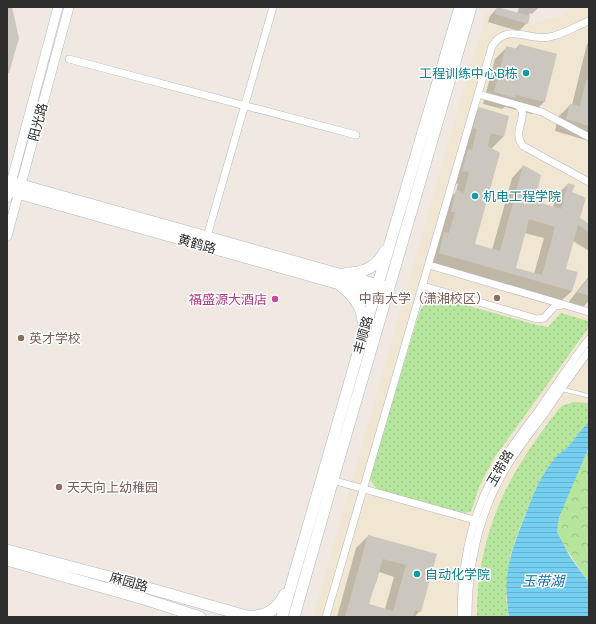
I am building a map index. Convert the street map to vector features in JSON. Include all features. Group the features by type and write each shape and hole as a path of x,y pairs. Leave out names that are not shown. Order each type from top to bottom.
{"main road":[{"name":"丰顺路","path":"282,617 361,340 460,7"},
{"path":"294,617 332,480 471,7"},
{"name":"黄鹤路","path":"11,188 388,293"},
{"path":"327,276 362,272 366,270 377,262 383,255 392,236"},
{"path":"327,276 351,294 358,302 362,313 363,323 361,340"},
{"name":"麻园路","path":"7,550 248,616"},
{"path":"7,560 144,599 200,617"},
{"path":"248,616 259,617 267,614 274,608 282,600 293,577"}],"street":[{"name":"阳光路","path":"7,236 11,188 58,7"},
{"name":"阳光路","path":"11,188 69,7"},
{"path":"205,241 246,105 273,7"},
{"path":"326,617 362,488 423,286 492,46 500,36 512,33 548,37 589,21"},
{"path":"69,58 356,135"},
{"path":"478,94 538,111 589,137"},
{"path":"517,105 522,109 522,119 518,136 523,146 589,182"},
{"path":"522,119 528,112 533,110 538,111"},
{"path":"429,265 589,312"},
{"path":"423,286 537,319 544,318 555,306 566,305"},
{"path":"544,299 550,302 550,312"},
{"name":"玉带路","path":"460,617 463,573 468,544 474,520 483,498 496,471 520,434 558,388 567,367 589,339"},
{"path":"468,617 473,558 482,522 495,488 506,468 558,388 589,351"},
{"path":"332,480 482,522"}],"lane":[{"path":"558,388 589,396"}],"shaded area":[{"name":"中南大学（潇湘校区）","path":"570,7 589,7 589,617 313,617 487,12 531,25 540,21 562,16"}],"green space":[{"path":"433,296 548,327 561,313 588,321 589,327 494,458 479,487 471,512 460,513 378,490 369,478 420,311 427,299"},
{"path":"573,402 589,403 589,421 567,448 556,457 545,473 534,493 518,532 510,557 506,600 509,617 477,617 477,596 483,554 488,534 503,495 528,452 558,410 562,406"},
{"path":"589,447 589,584 561,541 557,526 563,504"}],"water":[{"name":"玉带湖","path":"589,421 589,447 559,517 557,532 570,557 589,584 589,617 509,617 507,601 507,575 516,538 539,482 547,469 551,463 568,447"}],"building":[{"path":"7,7 12,7 19,38 9,73 7,73"},
{"path":"497,7 530,16 528,24 495,14"},
{"name":"工程训练中心B栋","path":"519,44 557,54 545,102 516,95 515,98 494,92 506,46 518,49"},
{"path":"586,80 589,80 589,126 566,119 570,104 580,106"},
{"name":"机电工程学院","path":"479,107 509,116 504,137 491,133 488,146 500,153 475,244 500,251 523,165 541,175 535,201 561,209 568,183 575,185 572,192 586,198 580,218 589,224 589,232 578,225 566,269 578,272 572,291 439,253 444,232 449,233 455,212 451,212 456,190 464,193 469,172 462,171 468,149 472,150 477,129 473,128","holes":["529,219 555,227 542,275 516,268"]},
{"path":"589,278 589,296 577,292"},
{"name":"自动化学院","path":"368,535 437,554 421,612 415,610 413,617 345,617","holes":["383,559 406,565 393,611 369,604"]}],"place":[{"name":"工程训练中心B栋","path":"526,73"},
{"name":"机电工程学院","path":"475,196"},
{"name":"中南大学（潇湘校区）","path":"497,298"},
{"name":"福盛源大酒店","path":"275,299"},
{"name":"英才学校","path":"21,338"},
{"name":"天天向上幼稚园","path":"59,487"},
{"name":"自动化学院","path":"417,574"}]}
